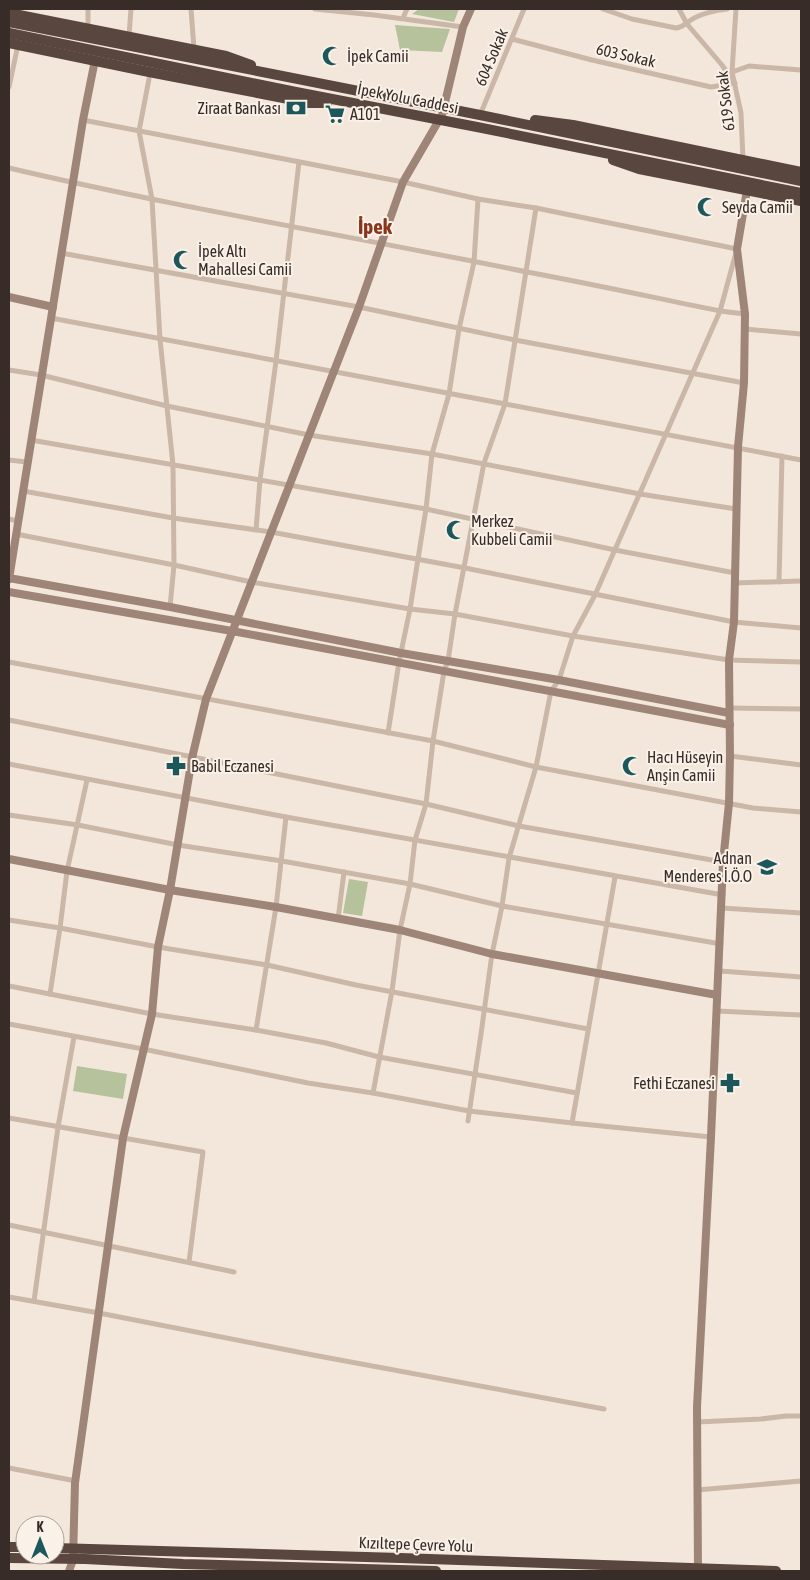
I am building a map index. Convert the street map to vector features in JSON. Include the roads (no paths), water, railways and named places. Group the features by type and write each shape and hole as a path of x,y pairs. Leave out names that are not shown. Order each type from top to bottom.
{"highway":[{"path":"9,13 226,56 285,77"},
{"name":"İpek Yolu Caddesi","path":"9,22 480,115 801,181"},
{"name":"İpek Yolu Caddesi","path":"9,33 801,193"},
{"path":"13,44 309,102 358,104"},
{"path":"480,115 573,125 801,172"},
{"path":"572,146 639,169 801,201"},
{"name":"Kızıltepe Çevre Yolu","path":"65,1548 400,1558 698,1570 776,1571"},
{"name":"Kızıltepe Çevre Yolu","path":"9,1558 258,1569 436,1571"}],"street":[{"path":"88,9 88,28"},
{"path":"129,36 131,9"},
{"path":"190,9 194,50"},
{"path":"314,9 403,18 463,27"},
{"path":"384,9 384,16"},
{"path":"403,18 407,9"},
{"path":"69,1571 73,1560 76,1481 123,1138 152,1014 158,948 170,890 192,758 206,699 359,307 402,182 441,119 463,27 470,9"},
{"name":"604 Sokak","path":"480,115 524,9"},
{"path":"603,9 632,19 676,28 698,17 727,9"},
{"path":"679,9 686,24 722,65 735,84"},
{"name":"619 Sokak","path":"736,9 732,72 741,113 743,160"},
{"name":"603 Sokak","path":"512,38 592,60 712,87 735,84"},
{"path":"9,87 13,44"},
{"path":"94,65 82,120 9,578 170,607 401,653 729,710 801,709"},
{"path":"732,72 749,66 801,70"},
{"path":"149,78 140,131 152,199 160,339 173,465 174,565 170,607"},
{"path":"82,120 402,182 478,199 536,208 736,249"},
{"path":"256,530 266,426 276,361 299,162"},
{"path":"9,168 152,199 526,271 720,311 745,314"},
{"path":"468,1121 492,954 509,858 536,767 551,691 559,680 573,636 595,595 720,311 736,249 747,190"},
{"path":"388,733 418,560 432,454 449,394 459,329 474,262 478,199"},
{"path":"373,1093 392,992 400,930 410,884 415,840 426,804 433,741 444,671 448,661 455,614 484,463 505,404 536,208"},
{"path":"698,1570 697,1422 712,1137 717,995 720,971 723,862 729,803 729,660 734,622 738,447 744,383 745,314 736,249"},
{"path":"61,253 359,307 459,329 744,383"},
{"path":"9,297 52,307"},
{"path":"51,318 801,460"},
{"path":"745,329 801,334"},
{"path":"9,370 41,375 167,406 309,435 484,463 640,494 736,509"},
{"path":"31,440 426,509 615,550 735,573"},
{"path":"779,582 782,456"},
{"path":"9,460 28,462"},
{"path":"23,491 173,518 271,532 465,568 734,622 801,628"},
{"path":"9,519 18,521"},
{"path":"16,534 251,582 410,609 455,614 573,636 729,660 801,662"},
{"path":"735,583 801,581"},
{"path":"9,592 232,631 730,725"},
{"path":"9,662 433,741 536,767 753,808 801,812"},
{"path":"9,720 426,804 519,826 723,862"},
{"path":"730,756 801,765"},
{"path":"9,764 509,858 723,895"},
{"path":"50,994 67,871 87,780"},
{"path":"9,815 78,825 178,845 344,872 410,884 502,906 721,944"},
{"path":"256,1030 276,907 286,817"},
{"path":"9,859 170,890 400,930 492,954 717,995"},
{"path":"338,919 344,872"},
{"path":"572,1123 616,876"},
{"path":"722,908 801,913"},
{"path":"9,920 60,928 158,948 267,965 392,992 588,1029"},
{"path":"720,971 801,977"},
{"path":"9,986 152,1014 326,1043 379,1057 577,1094"},
{"path":"717,1011 801,1015"},
{"path":"9,1024 143,1049 308,1084 373,1093 469,1111 712,1137"},
{"path":"34,1302 58,1127 74,1037"},
{"path":"9,1118 204,1152 189,1262"},
{"path":"9,1225 234,1272"},
{"path":"9,1297 313,1356 604,1408"},
{"path":"697,1422 801,1416"},
{"path":"9,1468 76,1481"},
{"path":"697,1490 801,1481"}],"place":[{"name":"İpek Camii","path":"332,56"},
{"name":"Ziraat Bankası","path":"296,108"},
{"name":"A101","path":"335,114"},
{"name":"Seyda Camii","path":"707,207"},
{"name":"İpek Altı Mahallesi Camii","path":"183,260"},
{"name":"Merkez Kubbeli Camii","path":"456,530"},
{"name":"Babil Eczanesi","path":"176,766"},
{"name":"Hacı Hüseyin Anşin Camii","path":"632,766"},
{"name":"Adnan Menderes İ.Ö.O","path":"767,867"},
{"name":"Fethi Eczanesi","path":"730,1083"}],"district":[{"name":"İpek","path":"375,226"}]}
